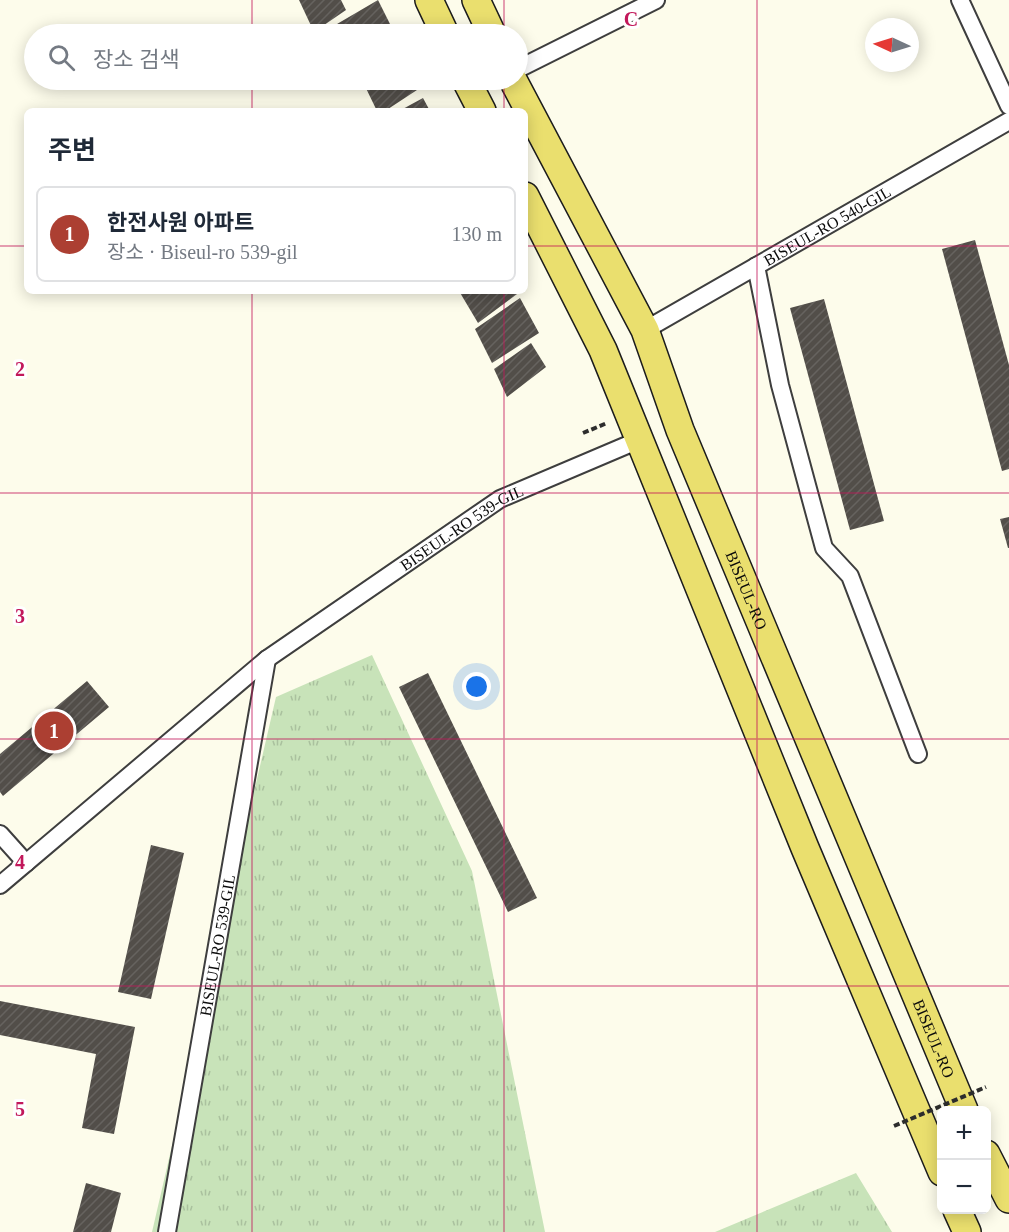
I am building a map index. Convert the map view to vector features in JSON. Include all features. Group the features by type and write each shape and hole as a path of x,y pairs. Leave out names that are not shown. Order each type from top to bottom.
{"main road":[{"path":"429,0 440,24"},
{"path":"476,0 487,24"},
{"path":"471,90 480,108"},
{"name":"BISEUL-RO","path":"518,90 528,108"},
{"name":"BISEUL-RO","path":"528,108 645,330 680,430 962,1106"},
{"path":"528,202 603,350 805,848 937,1160"},
{"path":"990,1160 1009,1199"},
{"path":"959,1214 967,1232"}],"street":[{"path":"528,64 656,0"},
{"path":"960,0 1009,106"},
{"name":"BISEUL-RO 540-GIL","path":"645,330 1009,121"},
{"path":"756,266 780,385 824,548 850,576 918,754"},
{"name":"BISEUL-RO 539-GIL","path":"0,885 267,659 501,499 639,440"},
{"name":"BISEUL-RO 539-GIL","path":"167,1232 267,659"},
{"path":"0,834 26,863"}],"path":[{"path":"894,1126 986,1087"}],"green space":[{"path":"372,655 472,871 545,1232 152,1232 276,697"},
{"path":"856,1173 892,1232 715,1232"}],"building":[{"path":"299,0 341,0 346,10 326,24 310,24"},
{"path":"378,0 390,24 337,24"},
{"path":"367,90 417,90 390,108 376,108"},
{"path":"423,98 428,108 405,108"},
{"path":"975,240 1009,365 1009,469 1002,471 942,249"},
{"path":"461,294 517,294 478,323"},
{"path":"520,298 539,333 492,363 475,329"},
{"path":"824,299 884,521 850,530 790,308"},
{"path":"531,343 546,367 507,397 494,369"},
{"path":"1009,517 1009,548 1008,548 1000,519"},
{"path":"428,673 537,898 508,912 399,687"},
{"path":"87,681 109,707 3,796 0,792 0,754"},
{"path":"151,845 184,853 151,999 118,992"},
{"path":"0,1001 135,1027 114,1134 82,1128 96,1054 0,1035"},
{"path":"86,1183 121,1193 111,1232 73,1232"}],"place":[{"name":"한전사원 아파트","path":"54,731"}]}
